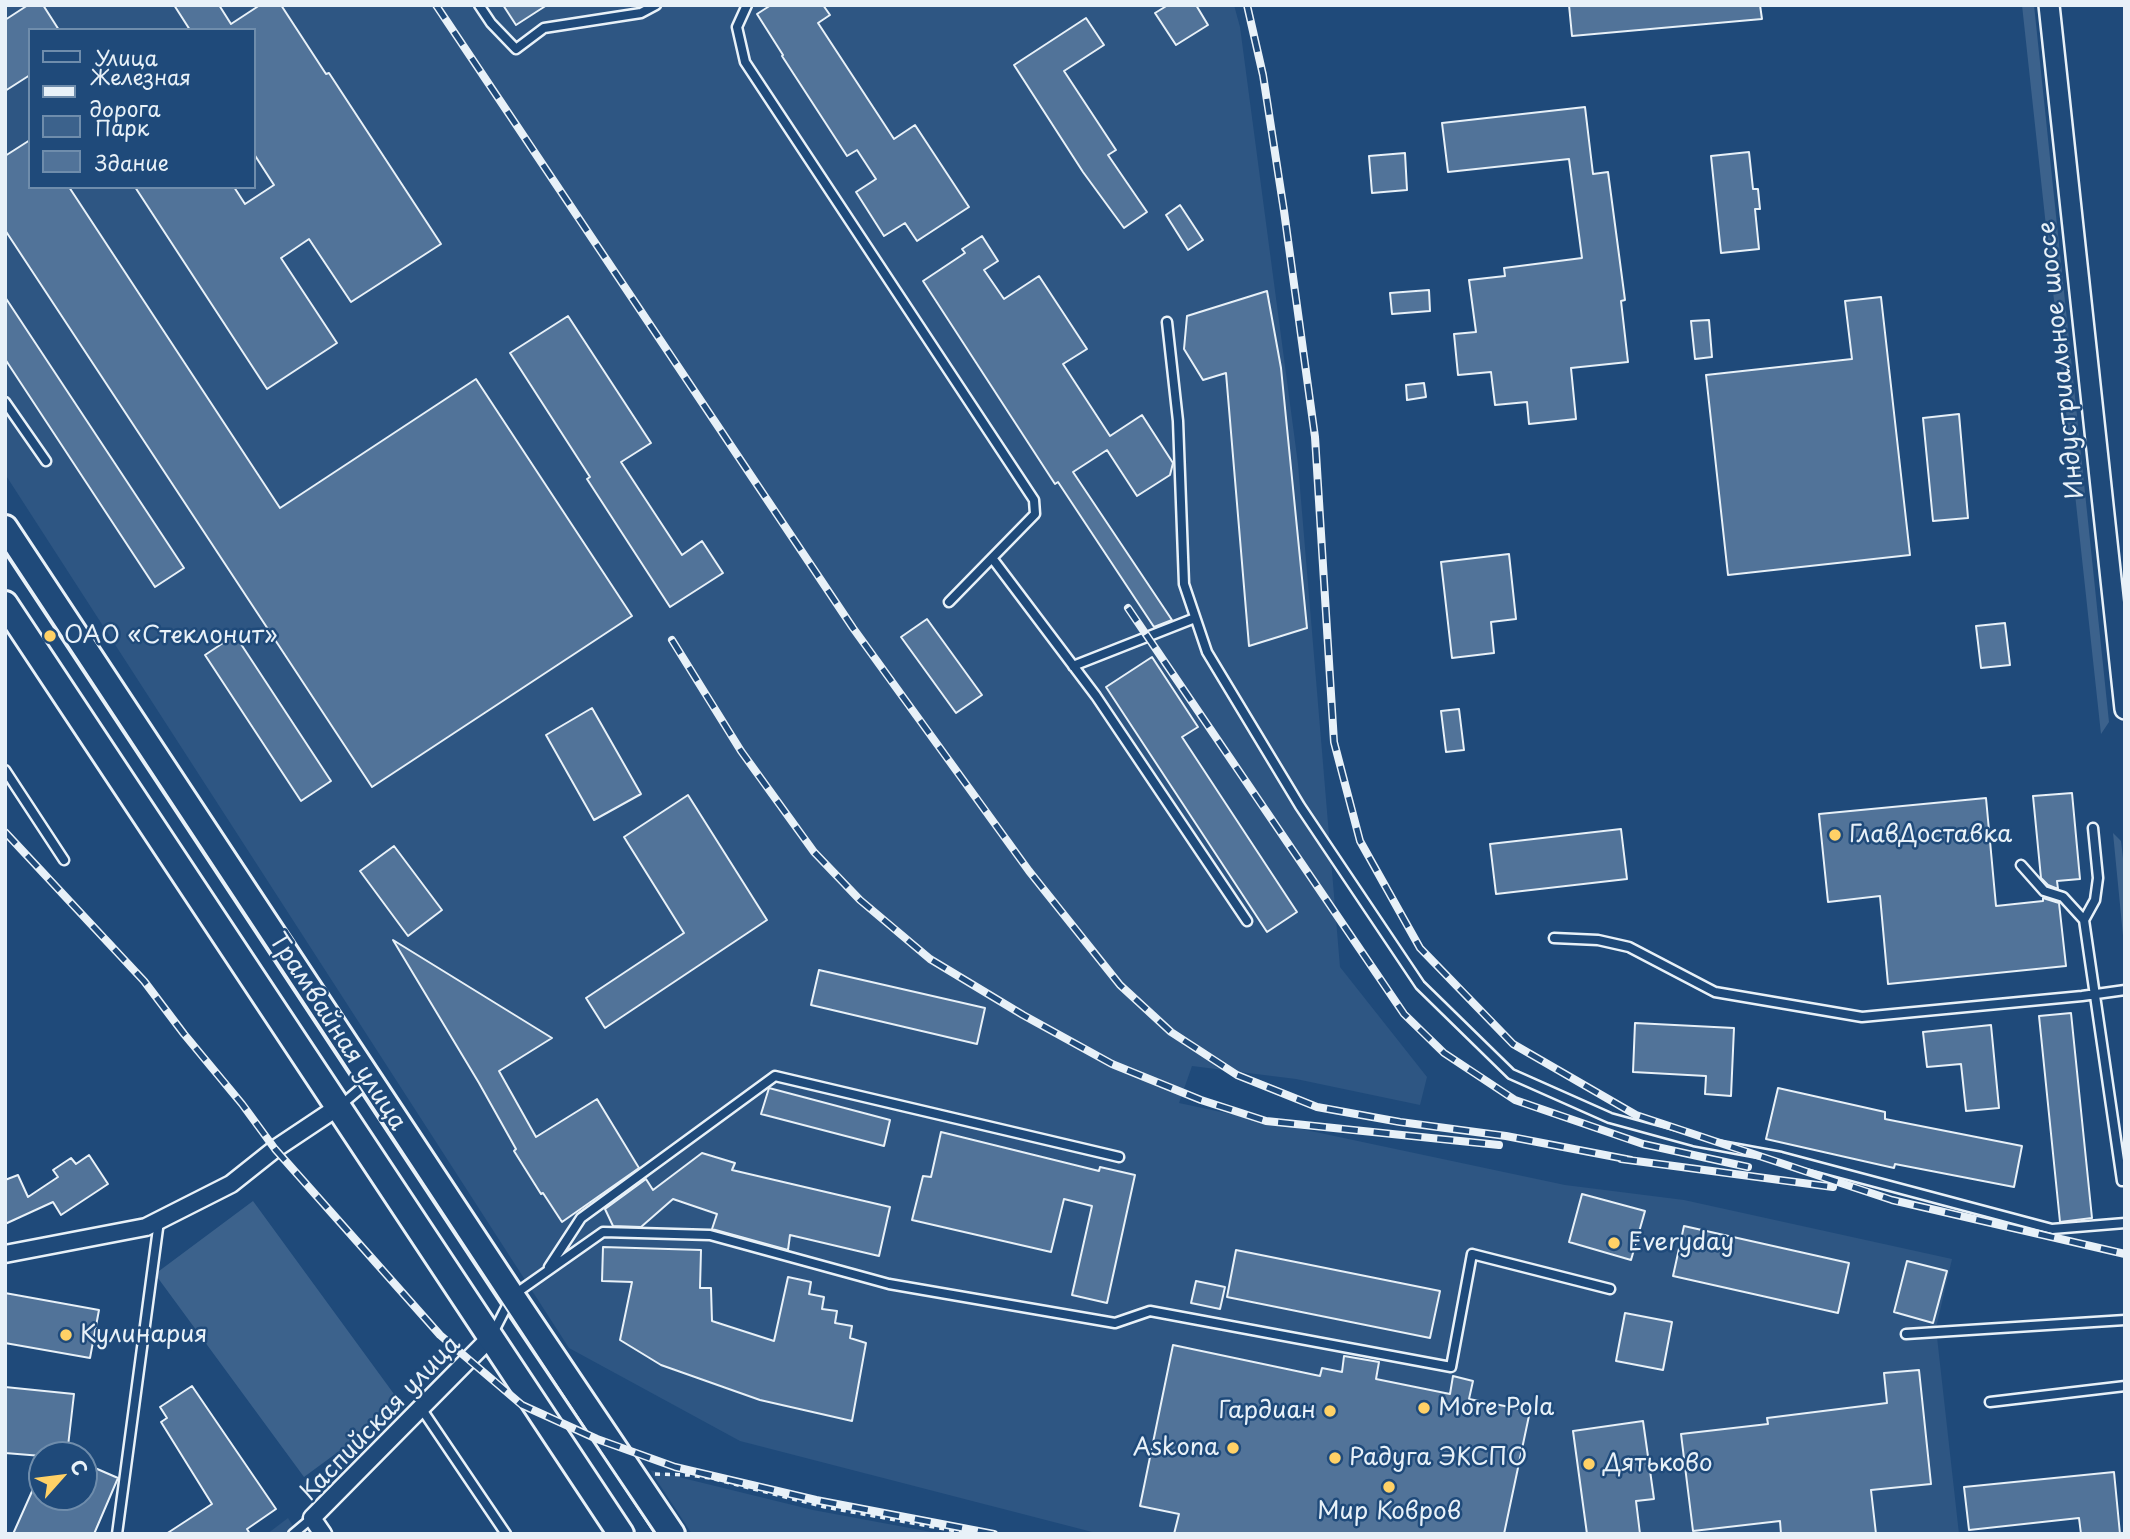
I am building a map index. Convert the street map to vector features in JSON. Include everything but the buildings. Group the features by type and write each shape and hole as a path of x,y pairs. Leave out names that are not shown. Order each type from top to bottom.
{"main road":[{"name":"Трамвайная улица","path":"5,528 672,1534"},
{"name":"Трамвайная улица","path":"5,604 621,1534"}],"street":[{"name":"Индустриальное шоссе","path":"2049,5 2125,709"},
{"path":"5,1254 146,1227 231,1184 275,1149 338,1107"},
{"name":"Каспийская улица","path":"323,1534 312,1518 491,1338"}],"lane":[{"path":"479,5 491,23 516,49 544,29 641,13 656,5"},
{"path":"747,5 737,27 745,62 1034,500 1035,514 949,602"},
{"path":"1167,322 1178,421 1184,584 1207,652 1300,806 1420,985 1511,1074 1610,1118 1694,1141 1781,1157 2052,1229 2125,1223"},
{"path":"5,402 46,461"},
{"path":"992,558 1096,696 1247,921"},
{"path":"1073,666 1195,618"},
{"path":"5,770 64,860"},
{"path":"2084,920 2095,900 2098,878 2093,828"},
{"path":"2021,865 2044,891 2063,897 2084,920 2122,1181"},
{"path":"1554,939 1598,940 1629,947 1715,992 1862,1017 2125,990"},
{"path":"545,1273 581,1218 775,1076 1119,1157"},
{"path":"338,1107 370,1081"},
{"path":"117,1534 159,1221"},
{"path":"491,1338 512,1296 603,1232 710,1235 889,1284 1115,1323 1150,1311 1451,1367 1472,1254 1610,1289"},
{"path":"1906,1334 2125,1320"},
{"path":"1990,1402 2125,1386"},
{"path":"421,1408 506,1534"},
{"path":"293,1534 312,1518"}],"path":[{"path":"637,1481 658,1473 710,1478 825,1507 972,1534"}],"shaded area":[{"path":"5,5 1234,5 1240,27 1298,464 1340,967 1427,1077 1420,1105 1296,1079 1192,1066 1179,1103 1565,1185 1684,1200 1952,1259 1936,1328 1959,1534 1100,1534 740,1441 569,1348 5,474"},
{"path":"650,1470 813,1510 942,1534 692,1534"},
{"path":"288,1518 298,1534 267,1534"}],"green space":[{"path":"2022,5 2034,5 2109,722 2101,734"},
{"path":"2113,833 2121,841 2125,876 2124,946"},
{"path":"253,1201 402,1405 304,1477 155,1274"}],"tram line":[{"path":"5,550 655,1534"}],"railway":[{"path":"436,5 853,628 1029,871 1120,985 1171,1032 1237,1075 1317,1107 1400,1122 1506,1136 1631,1160"},
{"path":"1247,5 1263,75 1315,437 1334,742 1360,841 1420,948 1513,1044 1636,1115 1892,1200 2125,1254"},
{"path":"1128,608 1404,1014 1444,1053 1515,1100 1643,1144 1748,1167"},
{"path":"672,640 741,751 814,852 860,900 930,959 1112,1064 1201,1100 1266,1121 1499,1145"},
{"path":"5,832 144,981 275,1149 440,1335 522,1405 597,1439 675,1467 816,1500 994,1534"},
{"path":"1621,1159 1833,1187"}],"place":[{"name":"ОАО «Стеклонит»","path":"50,636"},
{"name":"ГлавДоставка","path":"1835,835"},
{"name":"Everyday","path":"1614,1243"},
{"name":"Кулинария","path":"66,1335"},
{"name":"More Pola","path":"1424,1408"},
{"name":"Гардиан","path":"1330,1411"},
{"name":"Askona","path":"1233,1448"},
{"name":"Радуга ЭКСПО","path":"1335,1458"},
{"name":"Дятьково","path":"1589,1464"},
{"name":"Мир Ковров","path":"1389,1487"}]}
